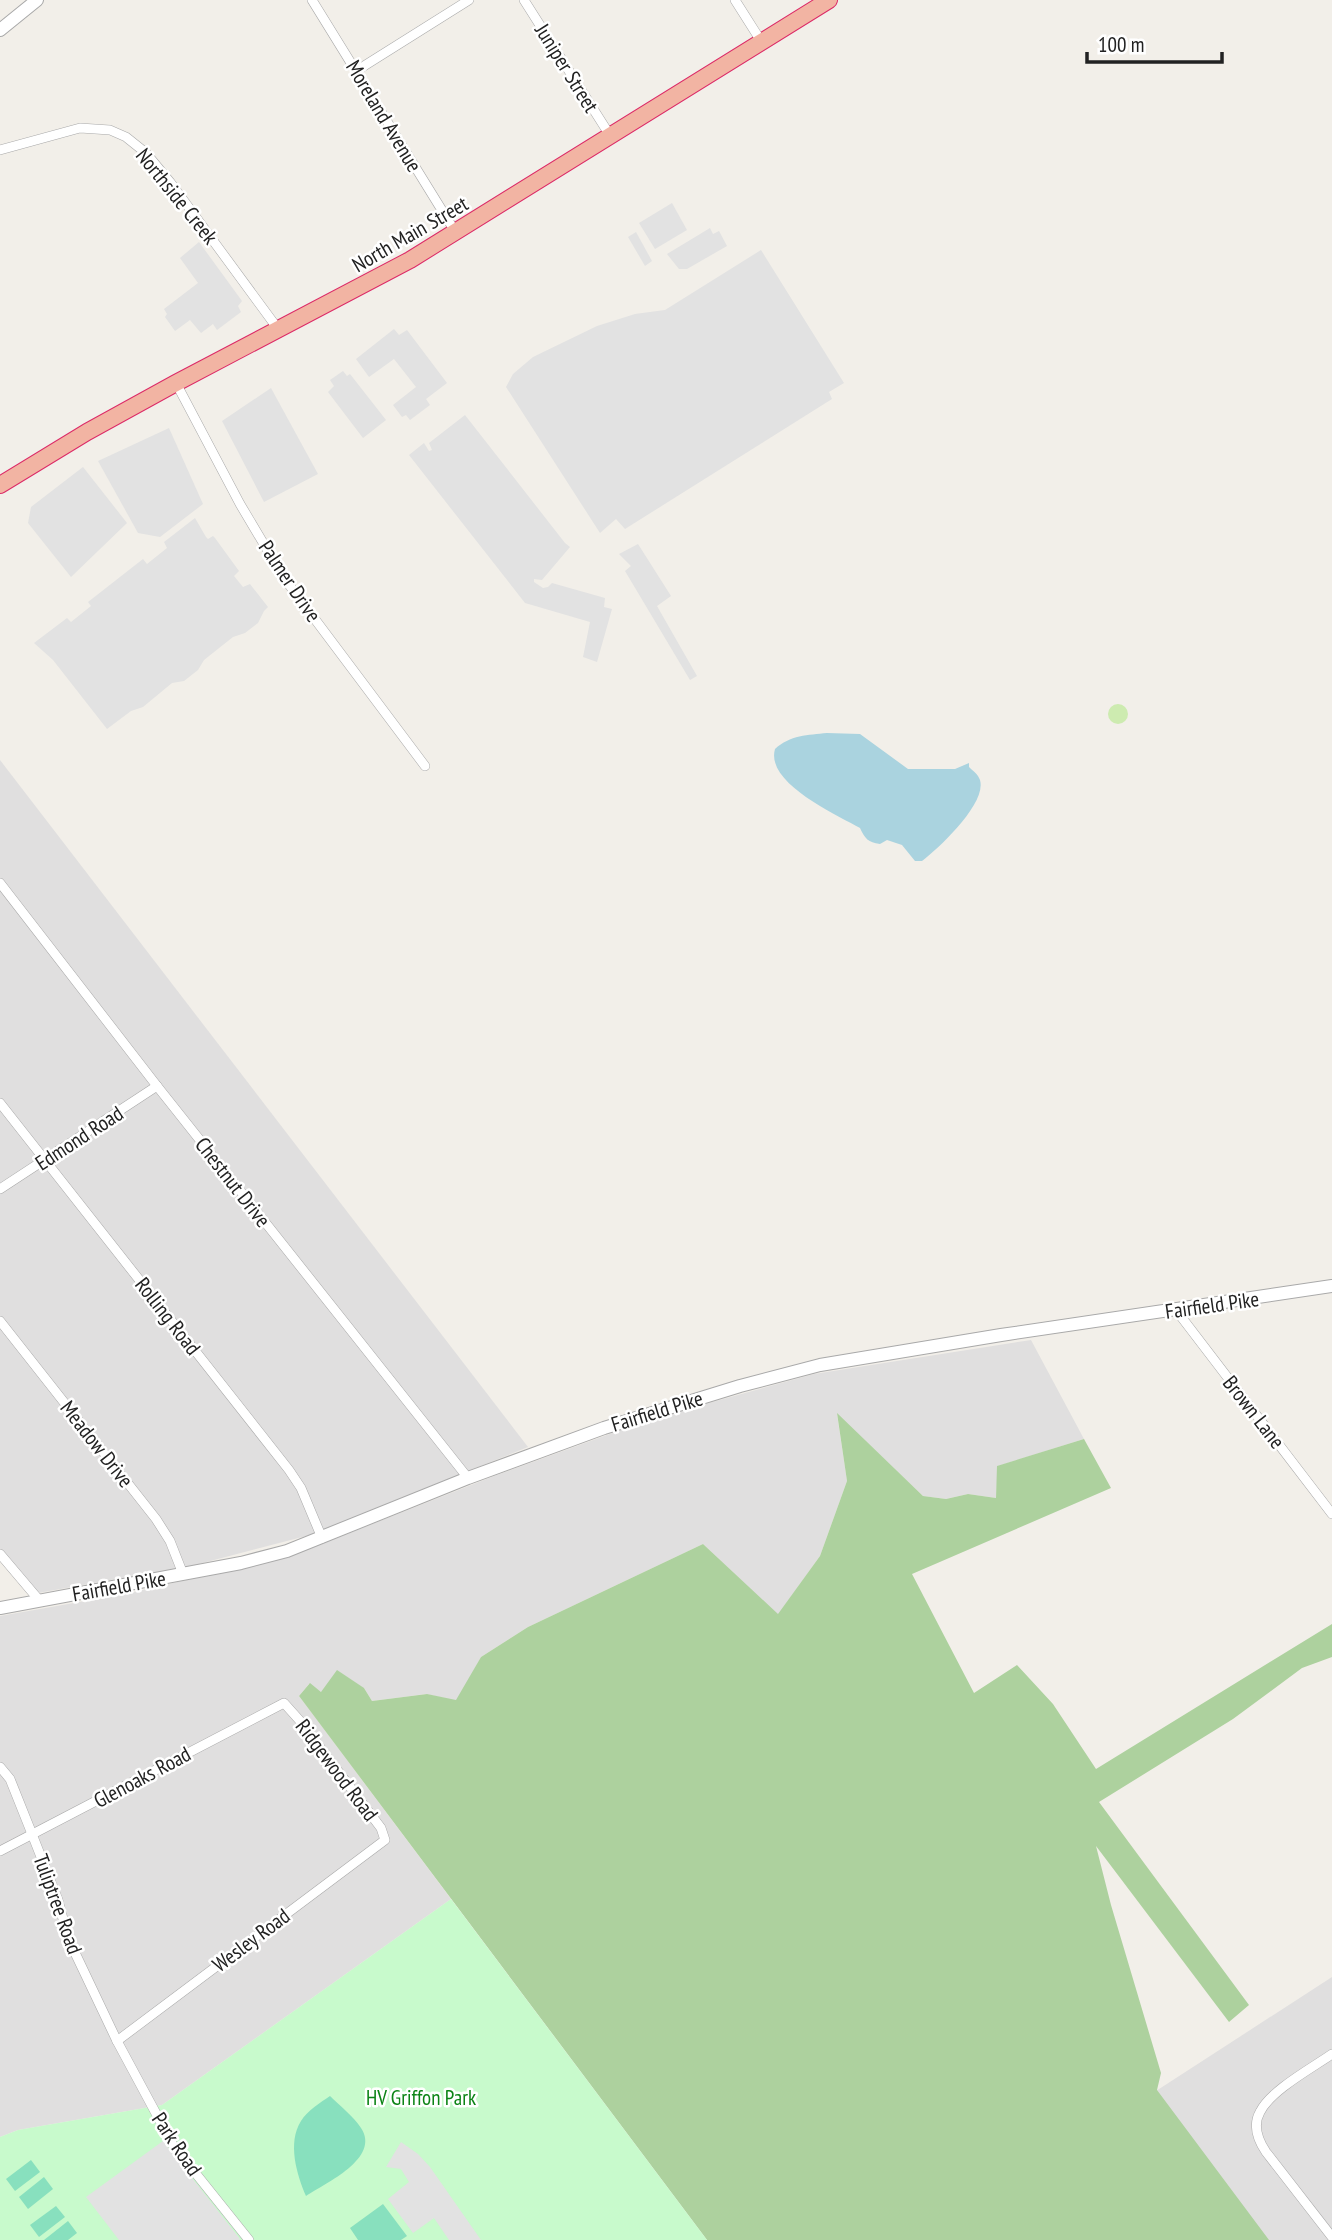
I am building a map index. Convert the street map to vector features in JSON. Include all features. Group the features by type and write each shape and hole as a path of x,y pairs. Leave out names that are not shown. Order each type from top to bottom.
{"highway":[{"name":"North Main Street","path":"0,485 176,383 369,283 456,233 829,0"}],"street":[{"path":"0,30 37,0"},
{"name":"Moreland Avenue","path":"312,0 456,233"},
{"path":"356,71 469,0"},
{"name":"Juniper Street","path":"524,0 611,137"},
{"path":"735,0 761,41"},
{"name":"Northside Creek","path":"0,150 80,128 110,130 126,136 146,153 170,182 278,329"},
{"name":"Palmer Drive","path":"176,383 240,504 284,578 425,766"},
{"name":"Chestnut Drive","path":"0,883 468,1478"},
{"name":"Edmond Road","path":"0,1189 157,1086"},
{"name":"Rolling Road","path":"0,1103 289,1470 301,1488 322,1538"},
{"name":"Fairfield Pike","path":"0,1608 241,1563 287,1551 468,1478 649,1413 820,1365 1332,1286"},
{"name":"Brown Lane","path":"1176,1310 1332,1514"},
{"name":"Meadow Drive","path":"0,1321 156,1519 170,1541 183,1574"},
{"path":"0,1554 39,1600"},
{"name":"Glenoaks Road","path":"0,1851 284,1703"},
{"name":"Ridgewood Road","path":"284,1703 381,1828 385,1840"},
{"name":"Tuliptree Road","path":"0,1768 9,1780 32,1835 58,1900 68,1938 117,2041"},
{"name":"Wesley Road","path":"117,2041 385,1840"},
{"name":"Park Road","path":"117,2041 173,2145 249,2240"},
{"path":"1332,2054 1274,2095 1259,2112 1256,2126 1258,2140 1266,2152 1332,2237"}],"shaded area":[{"path":"672,203 687,230 655,249 639,223"},
{"path":"710,228 713,234 719,231 727,246 687,269 679,269 667,254"},
{"path":"636,232 652,261 645,266 628,237"},
{"path":"199,242 242,301 238,306 241,312 217,330 213,324 201,333 190,320 175,331 165,317 167,314 164,309 198,283 180,258"},
{"path":"761,250 844,383 829,392 832,399 625,529 616,519 600,533 506,387 513,374 533,357 597,326 635,314 665,310"},
{"path":"394,329 399,335 407,330 447,383 426,399 430,405 410,420 406,415 402,417 393,405 416,387 394,359 369,377 356,359"},
{"path":"343,371 347,376 350,374 386,420 363,438 328,392 334,386 330,380"},
{"path":"271,388 318,474 264,502 222,421"},
{"path":"465,415 570,547 542,580 534,579 534,582 543,588 552,583 605,598 604,607 612,609 597,662 583,657 590,622 525,603 409,455 424,443 429,451 432,450 429,443"},
{"path":"169,428 203,504 160,537 138,533 98,461"},
{"path":"83,467 127,523 71,577 28,523 31,507"},
{"path":"195,518 206,537 215,538 239,571 234,576 243,587 250,584 268,607 258,623 245,633 233,637 204,660 198,670 184,681 172,683 143,707 131,711 107,729 53,660 34,643 67,618 71,622 91,606 88,602 143,559 147,564 167,548 164,542"},
{"path":"638,544 671,596 657,606 697,676 690,680 625,571 631,566 619,554"},
{"path":"0,760 528,1447 310,1535 195,1565 38,1593 0,1550"},
{"path":"1031,1340 1084,1439 998,1466 996,1498 968,1494 946,1499 923,1496 837,1414 847,1481 820,1556 778,1615 703,1544 528,1627 481,1657 457,1701 426,1694 372,1701 364,1688 321,1692 309,1684 299,1696 451,1899 162,2105 18,2130 0,2137 0,1616 125,1594 291,1556 494,1476 651,1419 814,1374"},
{"path":"1332,1977 1332,2240 1268,2240 1156,2091"},
{"path":"163,2141 239,2240 119,2240 86,2197"},
{"path":"401,2142 430,2167 481,2240 449,2240 434,2218 413,2233 388,2199 409,2182 401,2169 386,2167"}],"green space":[{"path":"1114,704 1122,704 1128,714 1122,724 1114,724 1108,718 1108,710"},
{"path":"837,1413 923,1496 946,1499 968,1494 996,1498 997,1466 1084,1439 1111,1488 912,1574 974,1693 1017,1665 1053,1704 1096,1769 1332,1624 1332,1657 1302,1668 1233,1719 1099,1802 1249,2005 1229,2022 1096,1846 1161,2073 1157,2090 1269,2240 707,2240 299,1696 310,1683 321,1692 337,1670 364,1688 372,1701 427,1694 456,1700 481,1657 528,1627 703,1544 778,1614 820,1556 847,1481"},
{"name":"HV Griffon Park","path":"451,1899 707,2240 0,2240 0,2137 18,2130 162,2105"},
{"path":"330,2096 361,2128 365,2139 364,2149 358,2159 337,2177 306,2196 295,2159 297,2130 307,2114"},
{"path":"31,2160 40,2172 15,2191 6,2179"},
{"path":"44,2177 53,2189 28,2209 19,2197"},
{"path":"383,2204 407,2236 401,2240 358,2240 350,2228"},
{"path":"56,2206 65,2217 39,2237 30,2225"},
{"path":"68,2221 77,2233 68,2240 44,2240"}],"water":[{"path":"860,734 908,769 955,769 969,763 969,767 980,780 976,801 960,824 922,861 915,861 902,845 887,840 880,844 870,841 860,828 791,786 775,762 775,749 781,744 800,736"}]}
